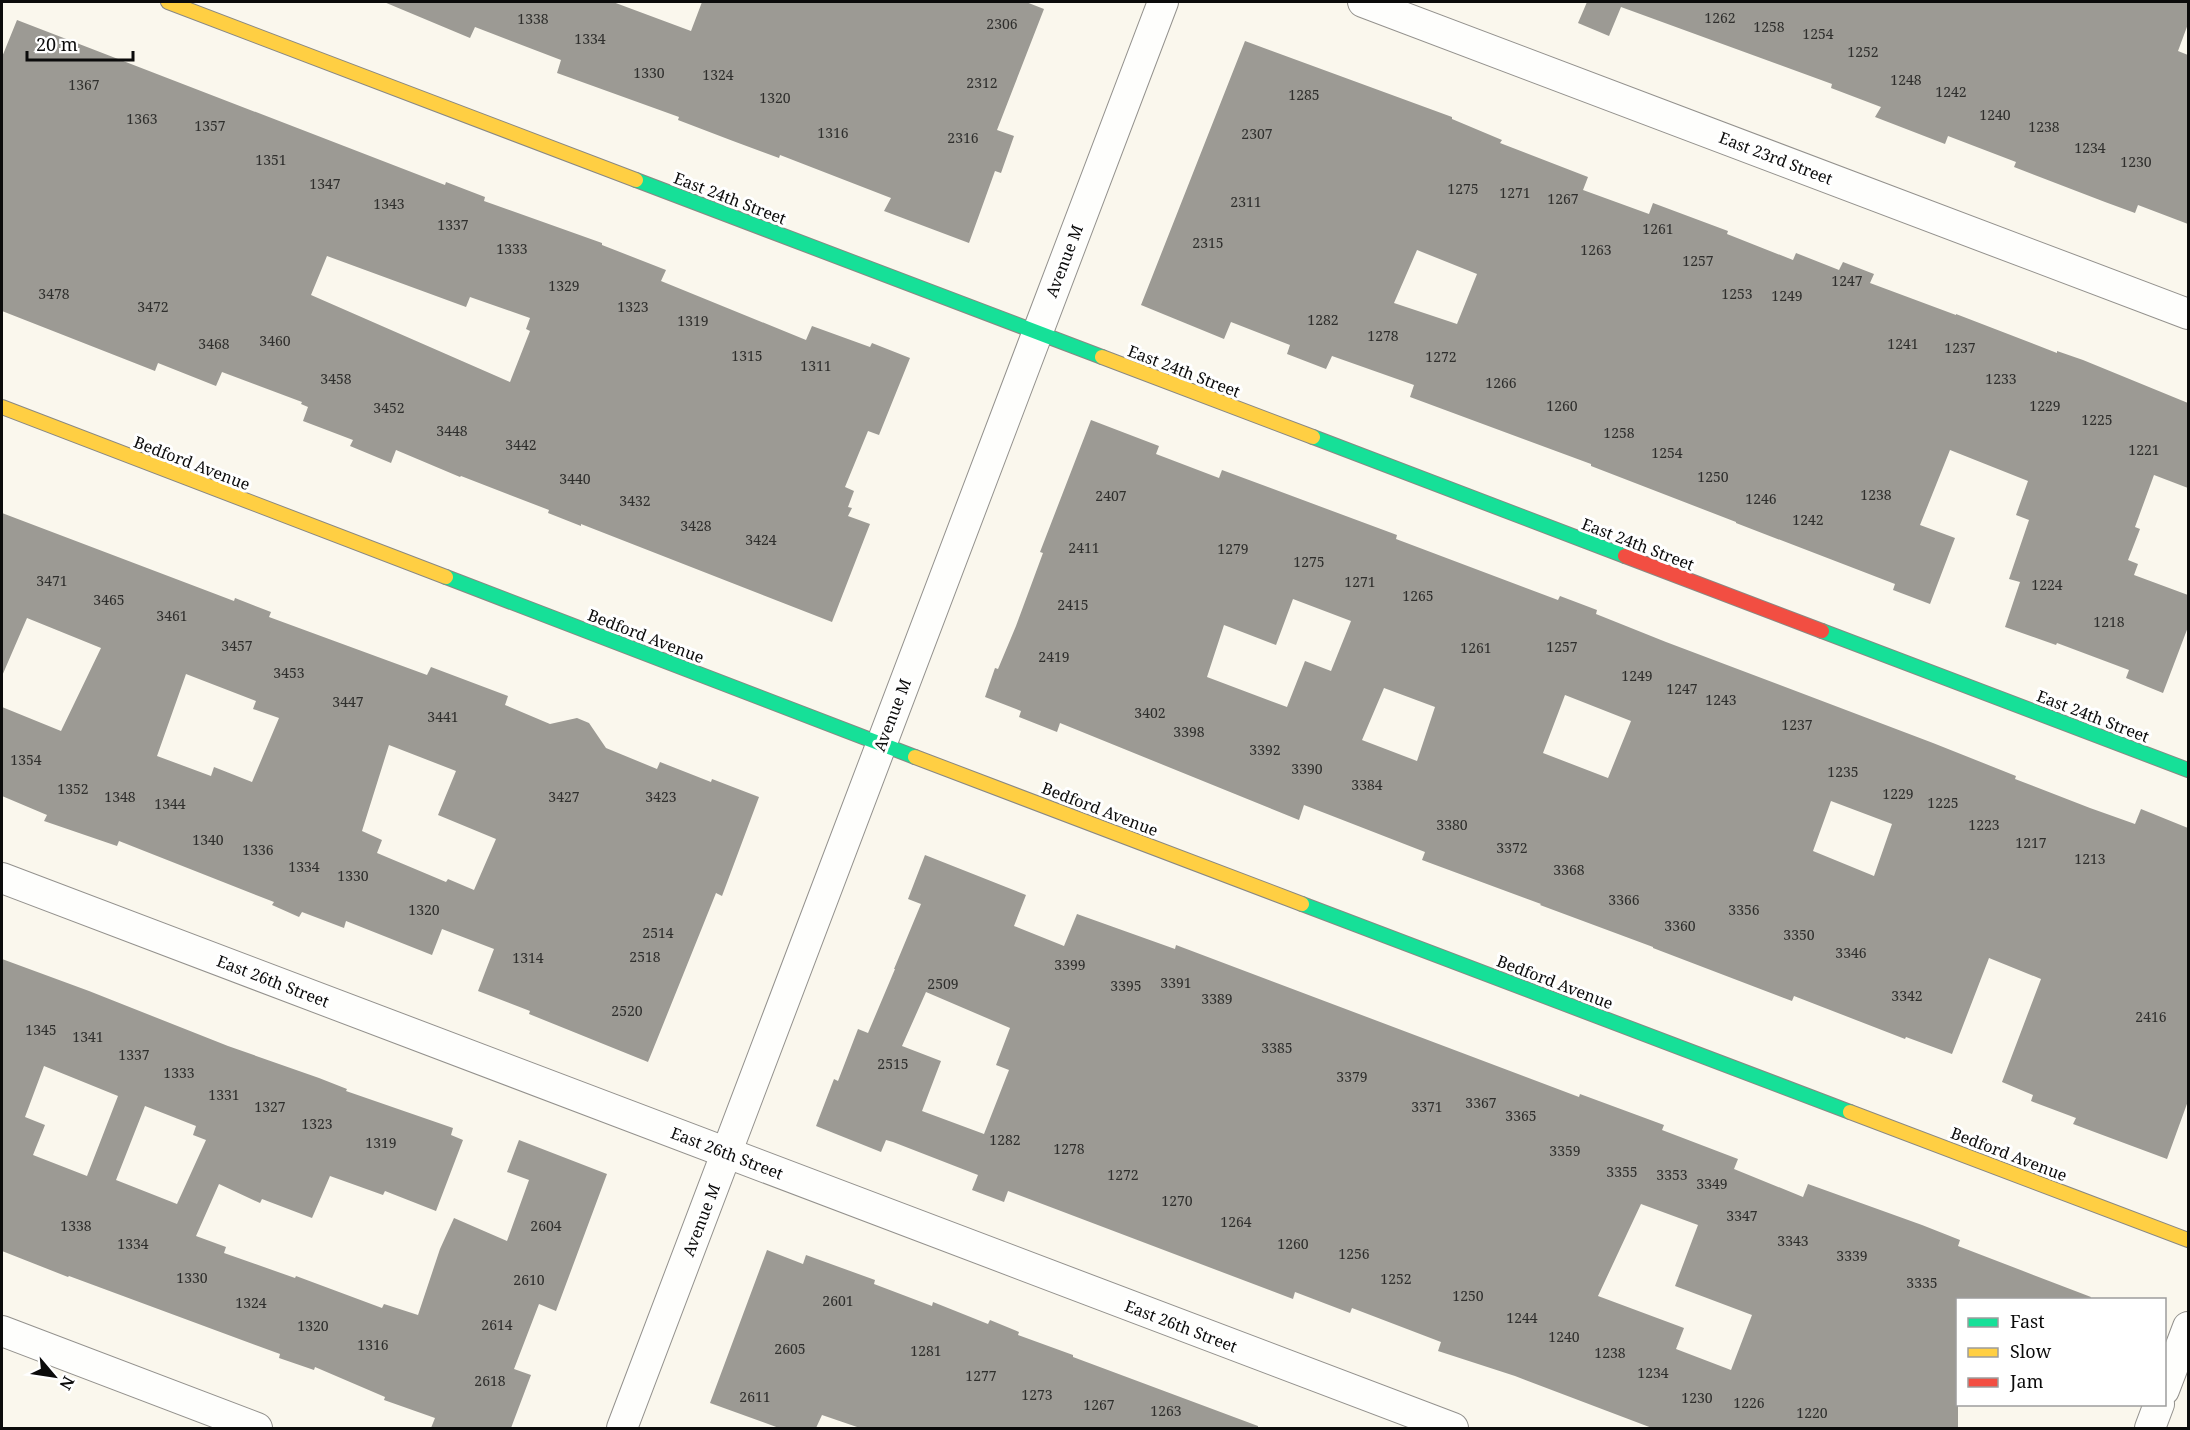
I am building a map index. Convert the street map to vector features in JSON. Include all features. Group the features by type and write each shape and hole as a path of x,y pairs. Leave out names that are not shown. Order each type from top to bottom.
{"main road":[{"name":"East 24th Street","path":"168,2 2188,770"},
{"name":"Bedford Avenue","path":"2,407 2188,1240"}],"street":[{"name":"Avenue M","path":"622,1428 1163,2"},
{"name":"East 23rd Street","path":"1363,2 2188,314"},
{"name":"East 26th Street","path":"2,878 1453,1428"},
{"path":"2166,1385 2188,1327"},
{"path":"2,1331 257,1428"},
{"path":"2150,1428 2158,1406"}],"building":[{"path":"384,2 613,2 691,31 702,2 1026,2 1044,9 997,130 1014,136 1001,173 995,171 969,243 884,211 891,198 780,155 779,158 733,141 678,120 679,117 557,73 561,60 475,27 470,38"},
{"path":"1587,2 2188,2 2188,24 2178,51 2188,55 2188,224 2138,205 2135,213 2014,167 2016,162 1948,136 1945,144 1875,117 1881,107 1831,88 1832,84 1621,7 1609,36 1578,23"},
{"path":"17,20 445,185 446,182 485,197 484,201 602,243 602,245 666,270 661,281 806,340 812,326 870,347 872,343 910,358 879,435 868,431 845,487 854,491 848,507 852,508 848,516 870,524 832,622 548,513 549,510 396,450 391,463 350,446 353,440 303,421 308,407 301,404 302,402 222,372 216,386 158,363 155,371 2,311 2,57","holes":["327,256 466,307 470,297 530,318 526,329 530,331 510,382 311,295"]},
{"path":"1245,41 1452,117 1452,119 1502,140 1500,143 1588,177 1583,190 1649,214 1653,203 1728,231 1727,234 1793,260 1796,253 1839,270 1843,262 1874,274 1870,283 2057,353 2057,351 2083,360 2188,403 2188,488 2154,475 2135,527 2140,529 2128,560 2138,564 2134,575 2188,595 2188,627 2163,693 2126,678 2129,670 2057,643 2056,645 2005,627 2020,582 2009,579 2029,520 2016,515 2028,481 1950,450 1920,525 1955,538 1930,604 1893,590 1895,584 1591,466 1591,464 1410,397 1414,385 1332,356 1326,369 1287,354 1290,345 1231,322 1224,339 1141,305","holes":["1417,250 1477,274 1457,324 1394,303"]},
{"path":"1091,420 1159,446 1156,454 1219,478 1222,470 1397,535 1396,539 1558,600 1560,596 1597,610 1596,614 1933,743 2016,776 2015,779 2090,808 2135,824 2141,809 2188,828 2188,1101 2167,1159 2073,1124 2076,1118 2031,1101 2033,1095 2002,1082 2041,979 1989,958 1952,1054 1906,1037 1905,1039 1794,996 1792,1001 1422,860 1425,852 1304,805 1299,820 1060,723 1057,732 1019,717 1021,711 985,697 995,668 998,669 1016,626 1043,553 1040,552","holes":["1293,599 1351,621 1331,671 1305,661 1287,707 1207,677 1224,625 1276,645","1384,688 1435,707 1417,761 1362,740","1565,695 1631,721 1608,778 1543,753","1831,801 1892,824 1874,876 1813,851"]},
{"path":"2,513 234,601 235,598 271,612 269,617 427,675 431,667 508,696 505,705 550,724 577,718 589,723 606,748 657,769 660,762 711,782 712,779 759,797 722,896 716,893 648,1062 478,991 494,949 442,929 432,955 346,921 344,928 302,912 299,917 272,905 274,902 119,841 117,846 44,821 47,815 2,796 2,707 61,731 101,648 27,618 2,676","holes":["186,674 256,701 253,709 279,718 252,782 214,767 211,776 157,756","389,745 456,771 438,815 496,839 474,890 448,879 446,882 377,853 382,840 362,831"]},
{"path":"925,855 1026,895 1014,926 1064,946 1077,914 1175,949 1176,945 1579,1097 1580,1094 1664,1125 1662,1130 1738,1159 1734,1169 1803,1197 1808,1184 1960,1240 1958,1246 2091,1297 1956,1298 1958,1428 1652,1428 1515,1376 1438,1351 1441,1342 1352,1308 1350,1313 1295,1292 1293,1299 1008,1191 1004,1202 972,1190 978,1175 893,1142 886,1140 881,1152 816,1126 834,1079 838,1081 858,1029 868,1033 921,904 908,899","holes":["926,992 1010,1028 996,1065 1009,1070 984,1134 922,1111 941,1061 902,1046","1641,1204 1698,1225 1675,1286 1752,1315 1731,1370 1676,1349 1684,1328 1598,1296"]},
{"path":"2,959 228,1046 319,1078 347,1089 346,1091 453,1128 451,1135 463,1140 436,1211 385,1191 383,1195 330,1176 312,1218 262,1199 260,1203 219,1184 196,1236 226,1247 224,1253 295,1278 296,1276 382,1308 384,1304 418,1315 440,1249 454,1218 507,1241 529,1180 507,1172 519,1140 607,1174 556,1311 539,1304 514,1369 531,1375 511,1428 431,1428 435,1418 384,1400 385,1397 315,1367 314,1370 279,1358 280,1354 2,1251","holes":["44,1066 118,1096 87,1176 33,1155 45,1125 25,1117","145,1106 196,1126 193,1135 206,1140 177,1204 116,1180"]},
{"path":"767,1250 803,1264 806,1255 875,1280 874,1284 932,1306 933,1302 988,1324 990,1320 1019,1332 1018,1335 1258,1426 1258,1428 860,1428 822,1415 816,1428 779,1428 710,1403"}],"traffic: fast":[{"path":"636,180 1102,357"},
{"path":"1313,437 1625,556"},
{"path":"446,577 915,757"},
{"path":"1822,631 2188,770"},
{"path":"1302,904 1850,1112"}],"traffic: slow":[{"path":"168,2 636,180"},
{"path":"1102,357 1313,437"},
{"path":"2,407 446,577"},
{"path":"915,757 1302,904"},
{"path":"1850,1112 2188,1240"}],"traffic: jam":[{"path":"1625,556 1822,631"}]}
